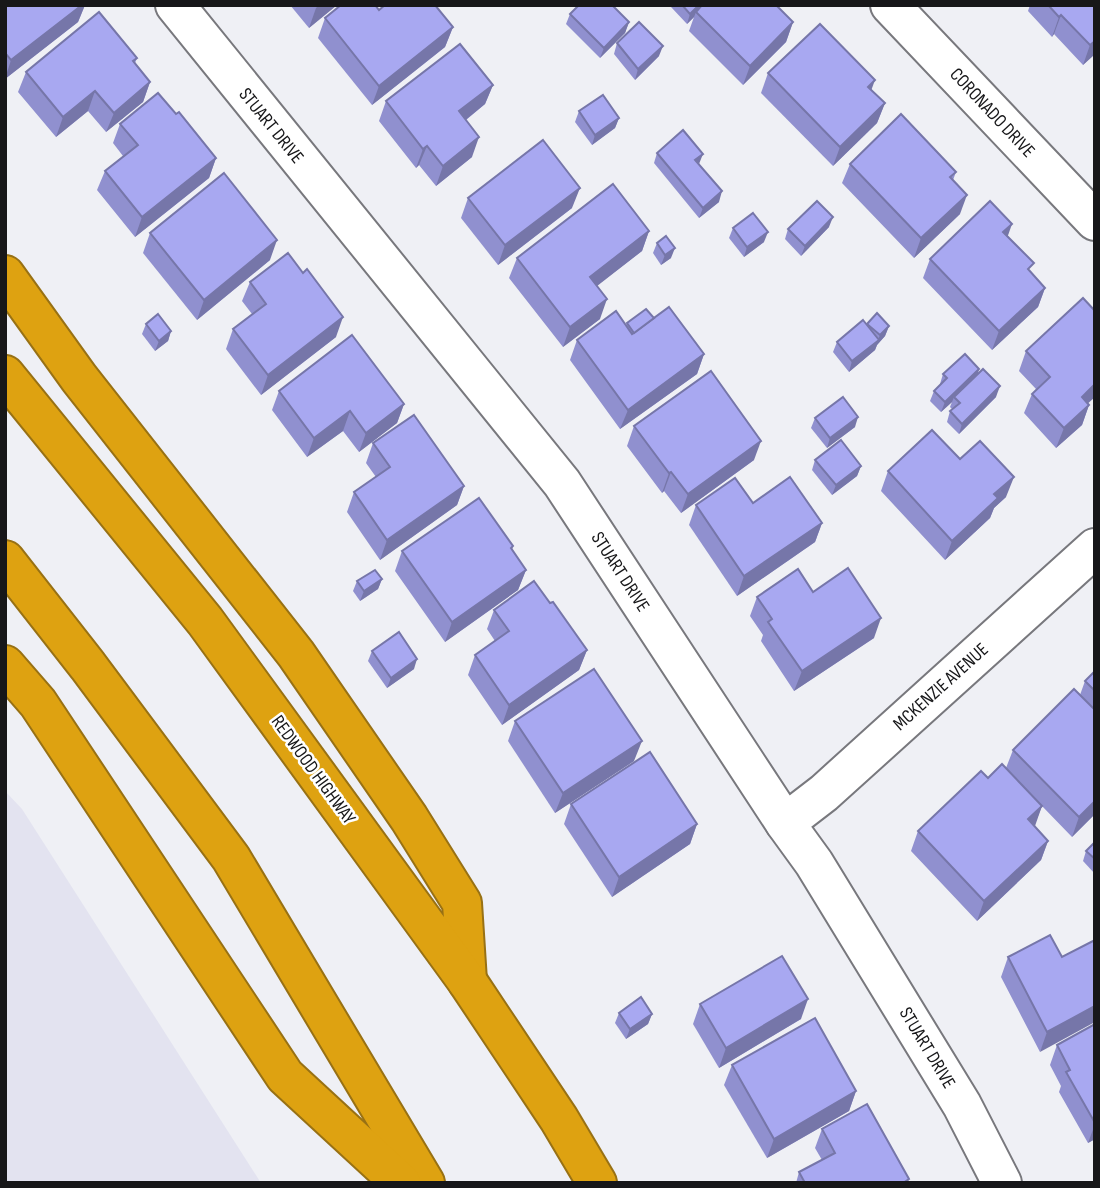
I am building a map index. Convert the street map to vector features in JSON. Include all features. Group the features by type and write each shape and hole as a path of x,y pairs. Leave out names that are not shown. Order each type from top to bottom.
{"highway":[{"path":"5,275 79,378 296,654 409,818 462,903 467,981"},
{"name":"REDWOOD HIGHWAY","path":"5,375 205,621 467,981 559,1119 597,1183"},
{"path":"5,559 231,858 425,1183"},
{"path":"5,665 38,703 285,1076 401,1183"}],"street":[{"name":"STUART DRIVE","path":"176,5 562,484 814,863 962,1105 1002,1183"},
{"name":"CORONADO DRIVE","path":"890,5 1095,221"},
{"name":"MCKENZIE AVENUE","path":"785,823 824,793 1095,548"}],"shaded area":[{"path":"5,791 22,809 261,1183 5,1183"}],"building":[{"path":"5,5 82,5 11,60 5,53"},
{"path":"341,5 375,5 379,10 385,5 435,5 453,27 379,86 325,18"},
{"path":"579,5 612,5 629,22 604,48 570,14"},
{"path":"682,5 699,5 690,14"},
{"path":"702,5 776,5 793,22 750,66 696,12"},
{"path":"1048,5 1095,5 1095,41 1090,45"},
{"path":"99,12 137,58 133,61 150,82 114,113 95,91 63,117 26,72"},
{"path":"639,22 663,46 638,69 617,43"},
{"path":"820,24 875,80 868,87 885,103 840,147 768,73"},
{"path":"460,44 493,85 459,111 479,137 443,166 427,146 423,149 386,101"},
{"path":"158,93 176,114 179,112 216,158 142,217 105,171 138,145 120,124"},
{"path":"603,95 619,118 595,135 579,111"},
{"path":"901,114 956,172 950,177 967,195 921,238 850,164"},
{"path":"683,130 703,154 695,160 722,191 703,208 657,153"},
{"path":"543,140 580,188 505,245 468,198"},
{"path":"224,173 277,240 204,300 150,233"},
{"path":"613,184 649,231 590,277 607,299 570,327 517,258"},
{"path":"817,201 833,217 805,246 788,229"},
{"path":"990,201 1012,224 1003,232 1034,263 1028,269 1045,288 999,331 930,259"},
{"path":"753,213 768,232 747,247 733,228"},
{"path":"666,236 675,248 665,255 657,243"},
{"path":"288,253 303,273 307,269 343,317 268,375 233,329 266,304 250,282"},
{"path":"1083,298 1095,311 1095,384 1082,397 1089,405 1064,428 1032,394 1050,377 1026,351"},
{"path":"669,307 704,354 628,410 577,340 616,311 632,334"},
{"path":"646,309 654,318 634,333 627,323"},
{"path":"877,313 889,326 880,335 867,324"},
{"path":"158,314 171,331 159,341 146,324"},
{"path":"863,320 879,340 852,361 837,342"},
{"path":"352,335 404,404 366,433 350,411 314,438 279,391"},
{"path":"965,354 979,369 945,402 934,391 947,378 943,374"},
{"path":"983,369 1000,386 962,424 950,411 960,403 954,397"},
{"path":"711,371 761,441 688,494 634,426"},
{"path":"843,397 858,417 830,438 815,418"},
{"path":"414,415 464,486 387,540 354,492 390,467 373,443"},
{"path":"932,430 960,459 980,441 1014,477 994,494 998,498 952,541 888,471"},
{"path":"841,440 861,466 836,485 815,460"},
{"path":"790,477 822,523 744,576 696,505 735,478 753,503"},
{"path":"479,498 513,546 511,548 526,570 452,622 402,551"},
{"path":"848,568 881,618 802,671 768,622 772,619 757,597 798,569 813,592"},
{"path":"375,570 382,579 364,591 357,581"},
{"path":"534,581 550,603 553,602 587,650 509,705 475,655 509,631 494,610"},
{"path":"399,632 417,659 391,678 372,651"},
{"path":"594,669 642,741 563,793 515,721"},
{"path":"1095,671 1095,691 1085,681"},
{"path":"1074,689 1095,710 1095,801 1079,817 1013,750"},
{"path":"650,752 697,824 619,877 571,804"},
{"path":"1002,764 1042,806 1028,819 1048,841 984,901 918,831 981,771 988,778"},
{"path":"1095,842 1095,859 1086,851"},
{"path":"1050,935 1062,957 1095,940 1095,1006 1047,1032 1008,957"},
{"path":"782,956 808,999 726,1048 700,1004"},
{"path":"641,997 652,1014 630,1029 619,1013"},
{"path":"815,1018 856,1091 774,1139 732,1065"},
{"path":"1095,1024 1095,1123 1066,1072 1070,1070 1057,1045"},
{"path":"867,1104 909,1179 903,1183 805,1183 799,1172 835,1153 822,1129"}]}
